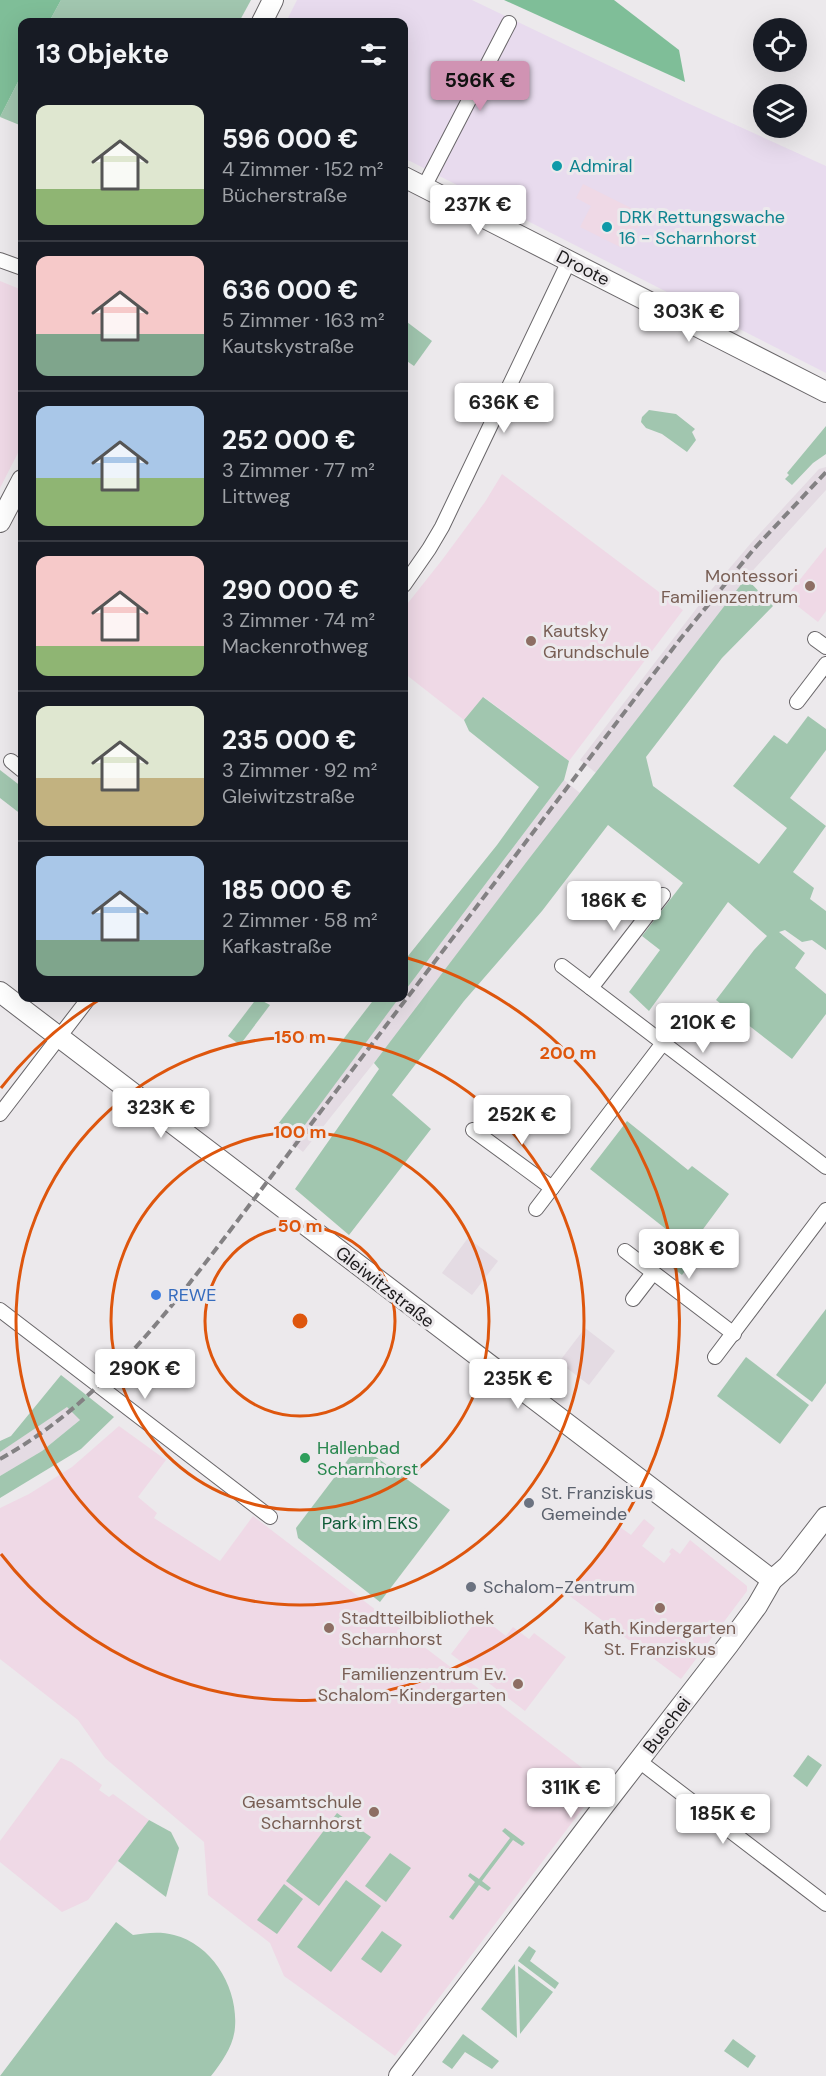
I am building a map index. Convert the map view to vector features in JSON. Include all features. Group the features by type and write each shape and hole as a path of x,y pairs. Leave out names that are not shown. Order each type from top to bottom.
{"street":[{"path":"264,18 273,0"},
{"path":"424,187 509,23"},
{"name":"Droote","path":"408,179 826,392"},
{"path":"0,260 18,267"},
{"path":"408,579 442,527 569,261"},
{"path":"0,522 18,488"},
{"path":"797,702 826,664"},
{"path":"591,988 663,895"},
{"path":"562,966 826,1167"},
{"name":"Gleiwitzstraße","path":"0,992 772,1580"},
{"path":"0,1114 86,1002"},
{"path":"536,1209 663,1043"},
{"path":"473,1130 552,1188"},
{"path":"716,1358 826,1210"},
{"path":"625,1251 734,1334"},
{"path":"633,1299 653,1273"},
{"path":"0,1310 270,1517"},
{"name":"Buschei","path":"399,2076 757,1606 772,1580 788,1566 826,1517"},
{"path":"639,1761 826,1904"}],"shaded area":[{"path":"297,0 472,0 753,133 753,138 764,138 826,166 826,373 408,160 408,18 288,18"},
{"path":"583,184 645,215 637,229 633,227 622,248 580,227 591,206 576,198"},
{"path":"0,281 18,288 18,453 0,488"},
{"path":"826,467 826,490 746,578 596,773 580,760 706,596 819,469"},
{"name":"Kautsky Grundschule","path":"502,474 683,610 569,761 484,697 464,720 408,676 408,603 485,502"},
{"name":"Montessori Familienzentrum","path":"826,547 826,611 818,622 786,597"},
{"path":"564,780 580,793 396,1035 303,1152 292,1143 396,1002 408,1002 408,987"},
{"path":"468,1238 498,1261 472,1295 442,1273"},
{"path":"585,1328 615,1351 589,1385 559,1362"},
{"path":"67,1406 80,1420 42,1451 0,1476 0,1452"},
{"name":"Gesamtschule Scharnhorst","path":"119,1426 166,1460 138,1497 157,1513 154,1518 220,1561 253,1516 602,1783 395,2056 284,1976 270,1943 208,1895 204,1842 105,1758 78,1720 0,1659 0,1508 29,1494 72,1467"},
{"name":"Kath. Kindergarten St. Franziskus","path":"644,1519 655,1528 642,1546 664,1563 671,1554 669,1552 672,1548 680,1554 690,1540 747,1586 747,1591 681,1679 567,1594 620,1527 631,1535"},
{"name":"Familienzentrum Ev. Schalom-Kindergarten","path":"480,1616 506,1636 513,1627 529,1639 534,1633 566,1657 525,1711 451,1654"},
{"path":"61,1758 71,1762 102,1785 99,1790 109,1797 113,1794 149,1820 88,1900 62,1912 0,1862 0,1841"}],"green space":[{"path":"0,0 61,0 51,18 18,18 18,82 0,117"},
{"path":"61,0 251,0 241,18 51,18"},
{"path":"504,0 614,0 679,50 685,82"},
{"path":"18,82 18,124 0,117"},
{"path":"408,323 432,341 414,366 408,362"},
{"path":"649,410 676,414 695,429 692,432 696,440 687,452 662,434 646,428 641,422 642,417"},
{"path":"826,426 826,454 813,463 792,485 785,479 789,475 787,473"},
{"path":"746,578 773,606 722,658 646,757 653,786 759,864 787,828 733,786 774,735 787,744 808,716 826,729 826,750 790,798 826,826 793,872 814,888 810,899 826,911 826,950 812,940 802,942 785,930 779,932 805,953 795,968 826,994 826,1014 792,1059 716,1000 767,936 728,902 649,1011 629,992 660,950 642,936 683,883 608,825 542,911 464,1001 392,1095 431,1129 349,1235 295,1189 379,1069 374,1063"},
{"path":"483,697 569,761 564,780 408,987 408,956 497,845 539,787 469,731 464,720"},
{"path":"0,770 18,784 18,812 0,798"},
{"path":"254,1002 264,1002 270,1005 240,1045 228,1036"},
{"path":"372,1002 396,1002 296,1137 278,1124"},
{"path":"627,1121 688,1170 692,1166 729,1194 695,1240 703,1247 682,1275 666,1263 681,1241 590,1169"},
{"path":"826,1309 826,1383 812,1402 776,1375"},
{"path":"746,1357 809,1405 780,1444 717,1396"},
{"path":"61,1375 114,1417 81,1449 0,1498 0,1476 42,1451 80,1420 67,1407 0,1452 0,1441 11,1436"},
{"name":"Park im EKS","path":"359,1445 450,1510 380,1602 298,1538 296,1528"},
{"path":"808,1755 822,1765 807,1787 793,1776"},
{"path":"337,1813 371,1837 319,1906 286,1881"},
{"path":"149,1820 171,1832 179,1848 166,1897 118,1861"},
{"path":"505,1828 525,1843 522,1846 513,1840 482,1881 491,1888 488,1891 479,1885 453,1920 449,1917 475,1882 468,1876 470,1873 479,1879 510,1838 502,1831"},
{"path":"390,1853 411,1868 386,1902 365,1886"},
{"path":"346,1880 381,1906 331,1972 297,1947"},
{"path":"284,1884 303,1899 277,1934 257,1920"},
{"path":"116,1922 133,1935 164,1933 188,1940 211,1958 220,1970 232,1998 235,2027 230,2047 215,2071 211,2076 0,2076"},
{"path":"382,1931 402,1945 381,1973 361,1959"},
{"path":"529,1946 536,1951 530,1961 559,1983 555,1989 518,1961"},
{"path":"515,1964 517,2038 481,2009"},
{"path":"518,1966 553,1992 520,2034"},
{"path":"463,2034 499,2061 492,2069 465,2052 452,2069 442,2062"},
{"path":"733,2039 756,2056 748,2068 724,2051"}],"railway":[{"path":"408,997 681,638 753,550 826,472"},
{"path":"0,1459 33,1439 92,1392 144,1338 216,1249 404,1002"}],"place":[{"name":"Admiral","path":"557,166"},
{"name":"DRK Rettungswache 16 - Scharnhorst","path":"607,227"},
{"name":"Montessori Familienzentrum","path":"810,586"},
{"name":"Kautsky Grundschule","path":"531,641"},
{"name":"REWE","path":"156,1295"},
{"name":"Hallenbad Scharnhorst","path":"305,1458"},
{"name":"St. Franziskus Gemeinde","path":"529,1503"},
{"name":"Schalom-Zentrum","path":"471,1587"},
{"name":"Kath. Kindergarten St. Franziskus","path":"660,1608"},
{"name":"Stadtteilbibliothek Scharnhorst","path":"329,1628"},
{"name":"Familienzentrum Ev. Schalom-Kindergarten","path":"518,1684"},
{"name":"Gesamtschule Scharnhorst","path":"374,1812"}]}
